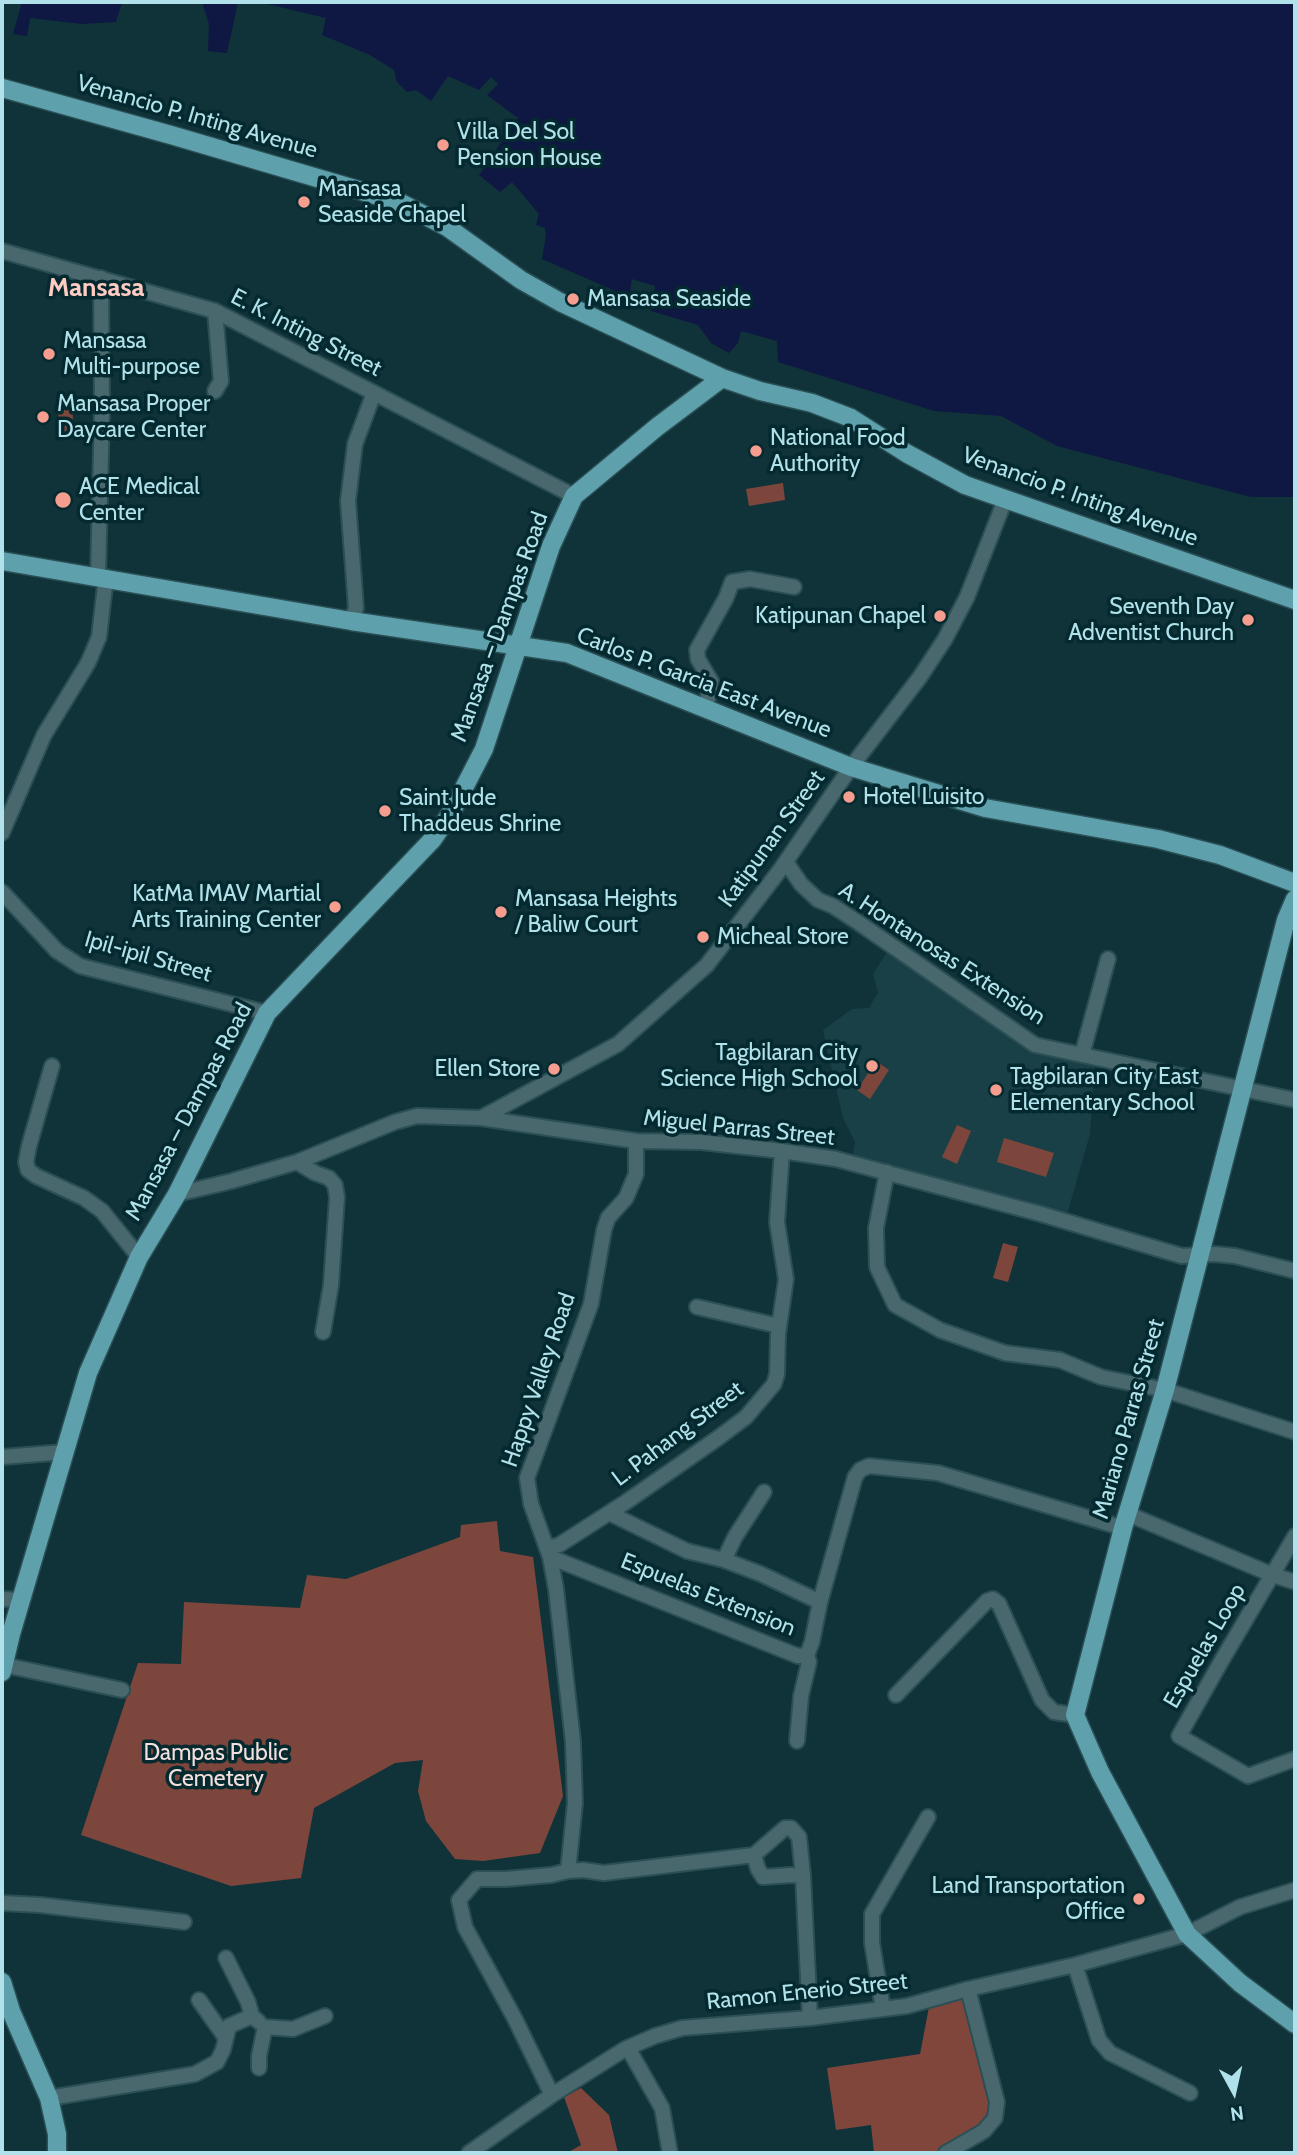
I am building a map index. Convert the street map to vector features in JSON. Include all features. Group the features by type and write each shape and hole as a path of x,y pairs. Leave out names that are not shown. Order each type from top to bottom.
{"main road":[{"name":"Venancio P. Inting Avenue","path":"2,88 399,202 447,227 521,280 560,302 722,378 761,391 812,402 851,418 906,453 965,485 1295,600"},
{"name":"Mansasa – Dampas Road","path":"3,1668 88,1373 139,1257 177,1194 267,1013 433,839 452,813 484,748 551,546 574,496 657,427 722,378"},
{"name":"Carlos P. Garcia East Avenue","path":"2,561 351,621 567,653 851,767 985,808 1158,839 1208,852 1295,883"},
{"name":"Mariano Parras Street","path":"1075,1715 1126,1521 1165,1390 1286,920 1295,899"},
{"path":"1075,1715 1100,1772 1188,1934 1240,1983 1295,2024"},
{"path":"2,1982 6,2012 49,2098 57,2134 57,2153"}],"street":[{"name":"E. K. Inting Street","path":"2,251 215,311 574,496"},
{"path":"2,833 44,735 88,663 99,637 102,577 101,278"},
{"path":"215,311 221,381 215,391"},
{"path":"351,621 356,608 348,500 355,444 374,393"},
{"name":"Katipunan Street","path":"481,1118 618,1044 707,965 786,862 851,767 920,677 945,639 967,597 1005,500"},
{"path":"706,708 711,681 698,659 697,650 732,582 750,579 794,587"},
{"name":"A. Hontanosas Extension","path":"786,862 801,884 818,900 833,906 859,923 1035,1045 1295,1100"},
{"name":"Ipil-ipil Street","path":"2,892 57,951 80,965 267,1013"},
{"path":"1082,1055 1108,959"},
{"path":"52,1066 29,1146 26,1162 28,1170 84,1198 102,1211 139,1257"},
{"name":"Miguel Parras Street","path":"177,1194 297,1162 395,1122 417,1116 481,1118 636,1141 701,1142 836,1159 1053,1217 1182,1256 1214,1254 1251,1259 1295,1271"},
{"name":"Happy Valley Road","path":"568,1871 575,1803 573,1742 556,1589 549,1552 531,1504 527,1478 592,1304 604,1230 608,1219 626,1198 636,1174 636,1141"},
{"name":"L. Pahang Street","path":"549,1552 718,1438 746,1417 774,1384 786,1279 777,1222 782,1151"},
{"path":"297,1162 329,1178 335,1185 337,1197 331,1285 323,1332"},
{"path":"887,1172 876,1228 877,1267 895,1306 940,1330 1005,1353 1060,1360 1101,1377 1165,1390 1295,1432"},
{"path":"697,1307 779,1326"},
{"path":"2,1457 65,1452"},
{"name":"Espuelas Extension","path":"549,1552 798,1656 807,1655 855,1478 860,1470 869,1466 938,1473 1126,1521 1295,1583"},
{"path":"724,1560 735,1537 764,1492"},
{"path":"609,1513 687,1551 724,1560 761,1574 820,1602"},
{"path":"1273,1575 1295,1535"},
{"name":"Espuelas Loop","path":"1273,1575 1179,1736 1248,1776 1295,1759"},
{"path":"2,1599 21,1600"},
{"path":"896,1695 987,1601 993,1599 999,1604 1042,1700 1054,1712 1075,1715"},
{"path":"797,1741 801,1696 809,1662 807,1655"},
{"path":"3,1668 122,1690"},
{"path":"883,2010 872,1943 872,1914 928,1816"},
{"path":"552,2095 465,1927 459,1900 477,1879 506,1879 583,1870 604,1873 754,1855 786,1828 791,1828 799,1837 803,1876 810,2018"},
{"path":"754,1855 763,1877 803,1876"},
{"name":"Ramon Enerio Street","path":"469,2153 552,2095 628,2048 655,2036 682,2028 810,2018 907,2006 1188,1934 1240,1907 1295,1890"},
{"path":"2,1903 184,1922"},
{"path":"226,1958 252,2016 265,2027 293,2029 325,2016"},
{"path":"1075,1965 1099,2039 1110,2053 1190,2094"},
{"path":"946,2153 984,2131 995,2118 998,2102 968,1989"},
{"path":"199,2000 225,2037"},
{"path":"49,2098 195,2074 217,2062 229,2026 252,2016"},
{"path":"259,2068 265,2027"},
{"path":"628,2048 663,2108 670,2153"}],"shaded area":[{"path":"22,2 122,2 116,22 82,24 30,18 27,36 13,34"},
{"path":"202,2 238,2 227,53 208,51 209,24"},
{"path":"259,2 1295,2 1295,497 1251,497 1057,446 1001,416 934,411 778,362 777,341 741,331 738,343 729,353 711,343 698,325 651,311 655,286 632,279 629,297 542,259 546,235 545,228 536,225 539,214 512,182 500,192 479,175 518,118 487,95 498,84 491,77 479,90 448,76 431,101 416,90 407,92 397,82 394,70 370,55 322,35 326,18"},
{"name":"Tagbilaran City East Elementary School","path":"891,946 1034,1045 1095,1057 1090,1134 1066,1218 852,1163 855,1142 843,1118 823,1030 852,1009 869,1008 878,992 873,974"},
{"path":"966,1998 991,2100 990,2116 981,2127 936,2153 874,2153 871,2125 836,2130 827,2068 920,2054 929,2007"},
{"path":"581,2088 609,2115 618,2153 567,2153 581,2145 564,2097"}],"green space":[{"path":"58,403 72,403 74,438 59,439"},
{"path":"783,483 785,500 749,506 746,489"},
{"path":"876,1061 889,1070 870,1099 857,1090"},
{"path":"957,1125 971,1131 957,1164 942,1157"},
{"path":"1004,1138 1054,1153 1046,1177 997,1162"},
{"path":"1003,1243 1018,1247 1008,1282 993,1278"},
{"name":"Dampas Public Cemetery","path":"497,1521 500,1551 533,1557 563,1796 540,1853 483,1861 455,1859 426,1821 418,1791 423,1760 395,1763 314,1808 301,1878 231,1886 81,1835 138,1663 181,1664 184,1602 300,1608 307,1575 346,1579 460,1537 461,1525"}],"place":[{"name":"Villa Del Sol Pension House","path":"443,145"},
{"name":"Mansasa Seaside Chapel","path":"304,202"},
{"name":"Mansasa Seaside","path":"573,299"},
{"name":"Mansasa Multi-purpose","path":"49,354"},
{"name":"Mansasa Proper Daycare Center","path":"43,417"},
{"name":"National Food Authority","path":"756,451"},
{"name":"ACE Medical Center","path":"63,500"},
{"name":"Katipunan Chapel","path":"940,616"},
{"name":"Seventh Day Adventist Church","path":"1248,620"},
{"name":"Hotel Luisito","path":"849,797"},
{"name":"Saint Jude Thaddeus Shrine","path":"385,811"},
{"name":"KatMa IMAV Martial Arts Training Center","path":"335,907"},
{"name":"Mansasa Heights / Baliw Court","path":"501,912"},
{"name":"Micheal Store","path":"703,937"},
{"name":"Tagbilaran City Science High School","path":"872,1066"},
{"name":"Ellen Store","path":"554,1069"},
{"name":"Tagbilaran City East Elementary School","path":"996,1090"},
{"name":"Land Transportation Office","path":"1139,1899"}],"district":[{"name":"Mansasa","path":"96,288"}]}
